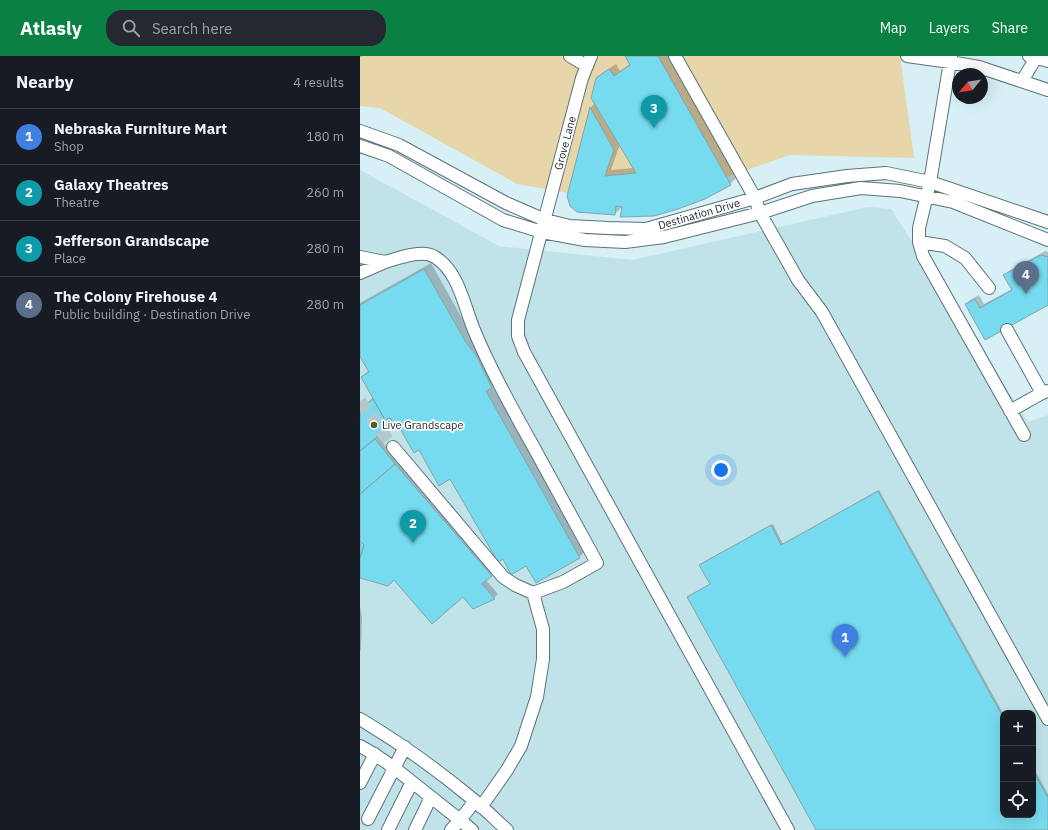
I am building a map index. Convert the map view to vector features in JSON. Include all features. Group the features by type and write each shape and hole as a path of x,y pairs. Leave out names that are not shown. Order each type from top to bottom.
{"street":[{"path":"570,56 589,61"},
{"path":"675,56 755,198 760,213 798,280 822,312 1048,719"},
{"path":"907,56 951,59 1048,90"},
{"path":"1022,82 1038,58"},
{"path":"951,59 930,182 919,228 918,242 924,256 1024,436"},
{"name":"Grove Lane","path":"589,61 582,78 518,320 518,336 524,352 788,830"},
{"name":"Destination Drive","path":"360,131 399,144 506,203 544,226 585,240 625,242 664,237 760,213 812,196 861,188 900,190 953,202 1048,240"},
{"name":"Destination Drive","path":"360,146 389,156 503,220 544,226 646,229 755,198 792,184 847,176 886,173 930,182 1048,222"},
{"path":"918,242 945,246 958,254 964,258 989,288"},
{"path":"360,273 385,262 410,255 424,254 434,256 444,264 455,278 475,331 497,380 597,563 564,582 533,593 515,585 503,577 393,447"},
{"path":"360,257 385,262"},
{"path":"1007,330 1045,392 1010,411"},
{"path":"451,830 478,804 507,770 521,746 537,697 543,659 543,629 533,593"},
{"path":"360,720 405,747 478,804 507,830"},
{"path":"360,746 394,767 472,830"},
{"path":"368,819 405,747"},
{"path":"360,783 375,754"},
{"path":"388,830 412,782"},
{"path":"415,830 431,797"}],"shaded area":[{"path":"360,56 900,56 914,158 790,155 643,206 517,184 380,108 360,106"},
{"path":"360,170 499,246 632,260 868,207 891,209 1028,422 1048,415 1048,830 360,830"}],"building":[{"path":"625,56 658,56 731,185 705,199 654,216 620,217 622,207 616,206 615,215 577,212 570,206 567,196 590,107 614,150 605,176 636,173 591,98 596,78 609,69 614,76 630,65"},
{"path":"1041,255 1048,257 1048,305 985,340 965,304 975,299 980,308 1012,290 1003,275"},
{"path":"424,269 467,344 476,355 492,388 486,391 580,558 536,583 526,566 511,575 503,559 498,562 450,479 439,486 419,450 414,453 399,427 396,429 390,418 385,420 361,377 369,372 360,357 360,305"},
{"name":"Live Grandscape","path":"373,399 385,420 390,418 392,421 384,428 385,430 360,451 360,409"},
{"path":"375,439 395,464 360,494 360,451"},
{"path":"395,464 492,576 482,584 495,599 473,609 463,597 432,624 394,580 388,586 360,578 360,558 364,545 360,541 360,494"},
{"path":"878,491 1000,712 1000,818 1036,818 1036,776 1048,798 1048,830 816,830 687,597 710,584 699,565 771,525 781,545"},
{"path":"360,541 364,545 360,558"}],"tunnel":[{"path":"360,401 393,447"}],"place":[{"name":"Jefferson Grandscape","path":"654,128"},
{"name":"The Colony Firehouse 4","path":"1026,294"},
{"name":"Live Grandscape","path":"374,425"},
{"name":"Galaxy Theatres","path":"413,543"},
{"name":"Nebraska Furniture Mart","path":"845,657"}]}
